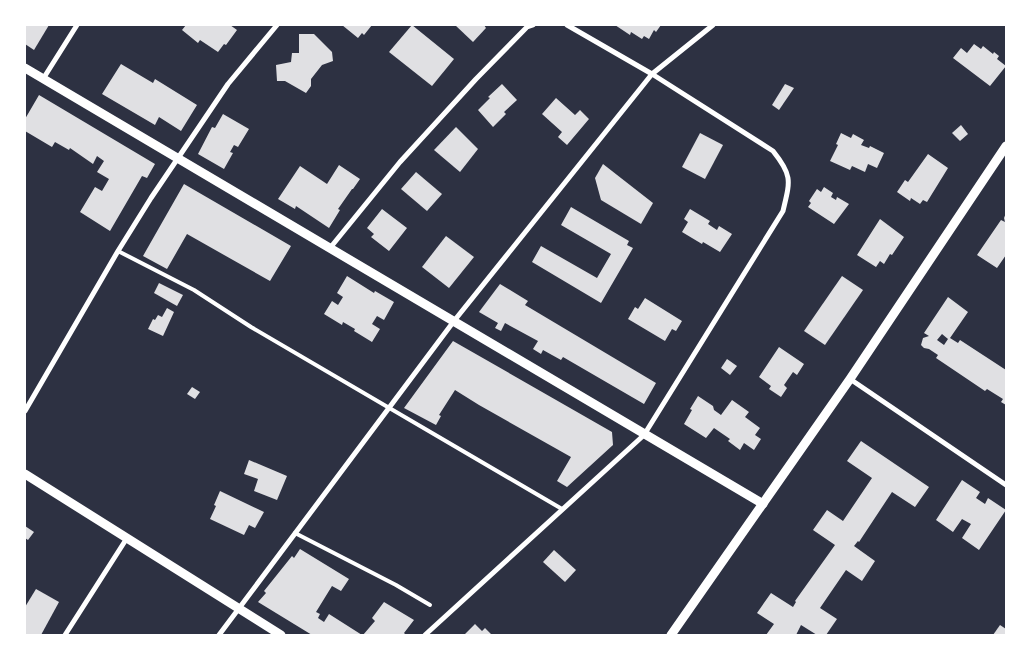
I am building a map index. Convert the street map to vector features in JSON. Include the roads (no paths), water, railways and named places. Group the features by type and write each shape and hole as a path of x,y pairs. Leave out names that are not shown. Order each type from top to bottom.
{"street":[{"path":"43,79 77,25"},
{"path":"25,411 151,198 228,84 277,25"},
{"path":"330,248 406,155 482,73 527,27 533,25"},
{"path":"424,635 644,434 783,211 790,181 782,162 773,151 652,74 567,25"},
{"path":"220,635 238,608 390,409 454,321 652,74 713,25"},
{"path":"25,68 763,504"},
{"path":"671,635 850,379 1006,146"},
{"path":"850,379 1006,485"},
{"path":"25,474 280,635"},
{"path":"65,635 127,538"}],"lane":[{"path":"118,251 194,290 251,327 562,509"},
{"path":"295,533 396,585 430,605"}]}
